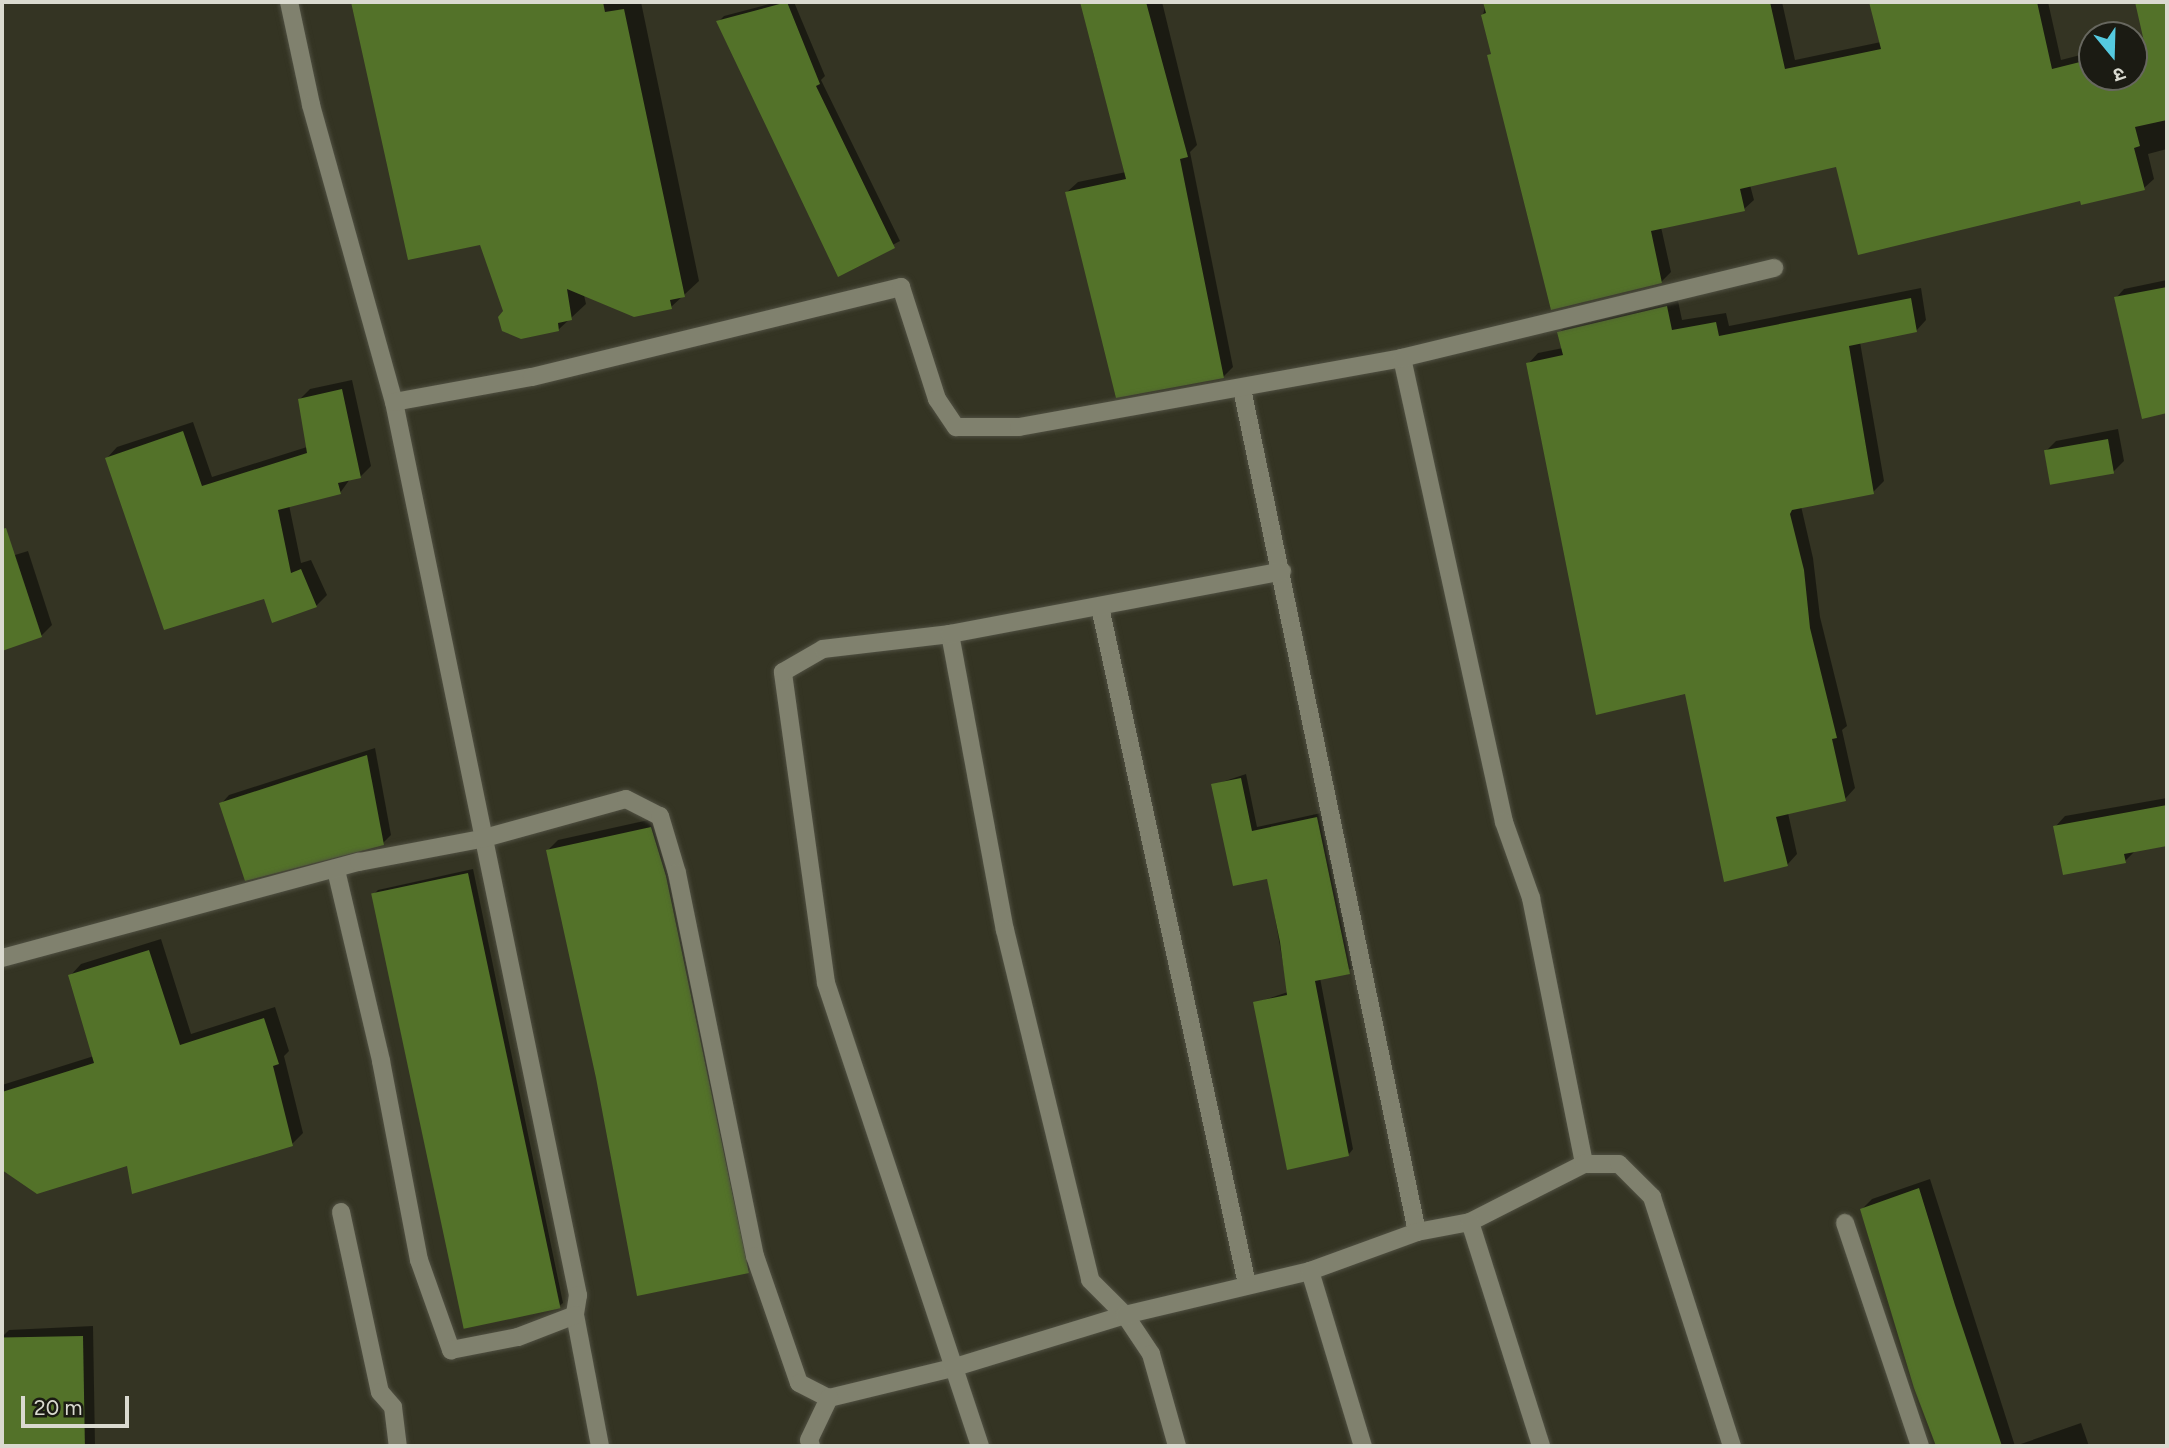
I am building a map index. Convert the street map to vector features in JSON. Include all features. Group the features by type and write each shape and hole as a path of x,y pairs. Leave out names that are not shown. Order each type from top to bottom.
{"street":[{"path":"289,2 311,105 394,402 477,787 481,839 578,1295 575,1315 600,1446"},
{"path":"394,402 532,377 901,288 937,399 956,427 1019,427 1242,389 1402,358 1774,268"},
{"path":"1402,358 1504,822 1531,898 1584,1164"},
{"path":"1242,389 1282,571 1417,1232"},
{"path":"980,1446 826,983 783,672 823,649 950,634 1282,571"},
{"path":"1100,607 1247,1284"},
{"path":"950,634 1005,930 1090,1280 1125,1315 1151,1354 1177,1446"},
{"path":"2,958 336,870 481,839 626,799 660,816 677,873 755,1256 799,1383 830,1398 953,1368 1125,1315 1310,1271 1417,1232 1470,1222 1584,1164 1619,1164 1652,1197 1732,1446"},
{"path":"336,870 381,1061 419,1260 451,1350 518,1337 575,1315"},
{"path":"341,1212 380,1392 393,1407 398,1446"},
{"path":"1470,1222 1541,1446"},
{"path":"1845,1223 1920,1446"},
{"path":"1310,1271 1363,1446"},
{"path":"811,1446 809,1440 830,1398"}],"building":[{"path":"351,2 603,2 605,12 624,9 685,297 670,300 672,309 634,317 567,289 572,320 558,323 559,331 521,339 502,331 498,317 503,311 480,245 408,260"},
{"path":"787,2 820,84 816,86 895,248 838,277 716,21"},
{"path":"1080,2 1146,2 1188,157 1180,159 1224,378 1116,398 1065,192 1126,179"},
{"path":"1483,2 1770,2 1785,69 1881,49 1869,2 2037,2 2052,69 2078,62 2078,91 2148,91 2148,21 2139,21 2135,2 2167,2 2167,120 2135,127 2140,146 2134,148 2145,190 2081,205 2080,201 1858,255 1836,167 1740,189 1745,211 1651,231 1662,283 1551,310 1487,55 1491,54 1481,15 1486,13"},
{"path":"2167,287 2167,413 2142,419 2114,297"},
{"path":"1911,298 1917,332 1849,346 1874,494 1792,510 1790,514 1804,570 1810,628 1837,738 1832,739 1846,801 1776,817 1788,866 1724,882 1685,694 1596,715 1526,363 1563,355 1557,332 1667,306 1672,330 1716,322 1719,336"},
{"path":"342,389 361,478 338,483 341,494 278,510 291,573 301,569 317,607 272,623 264,599 164,630 105,458 183,431 202,486 307,453 298,399"},
{"path":"2108,439 2114,473 2050,485 2044,450"},
{"path":"6,528 42,637 2,651 2,529"},
{"path":"367,755 384,845 245,881 219,803"},
{"path":"1241,778 1252,831 1317,817 1350,974 1315,981 1349,1156 1287,1170 1253,1002 1287,995 1280,942 1267,879 1233,886 1211,784"},
{"path":"2167,805 2167,846 2124,854 2126,863 2063,875 2053,826"},
{"path":"651,827 666,876 749,1273 637,1296 596,1078 546,850"},
{"path":"468,873 561,1308 464,1329 371,894"},
{"path":"149,950 180,1045 264,1018 279,1064 273,1066 293,1146 132,1194 127,1166 37,1194 2,1170 2,1092 94,1063 68,975"},
{"path":"1919,1188 2002,1446 1936,1446 1914,1388 1860,1209"},
{"path":"83,1336 85,1446 4,1446 2,1337"}]}
